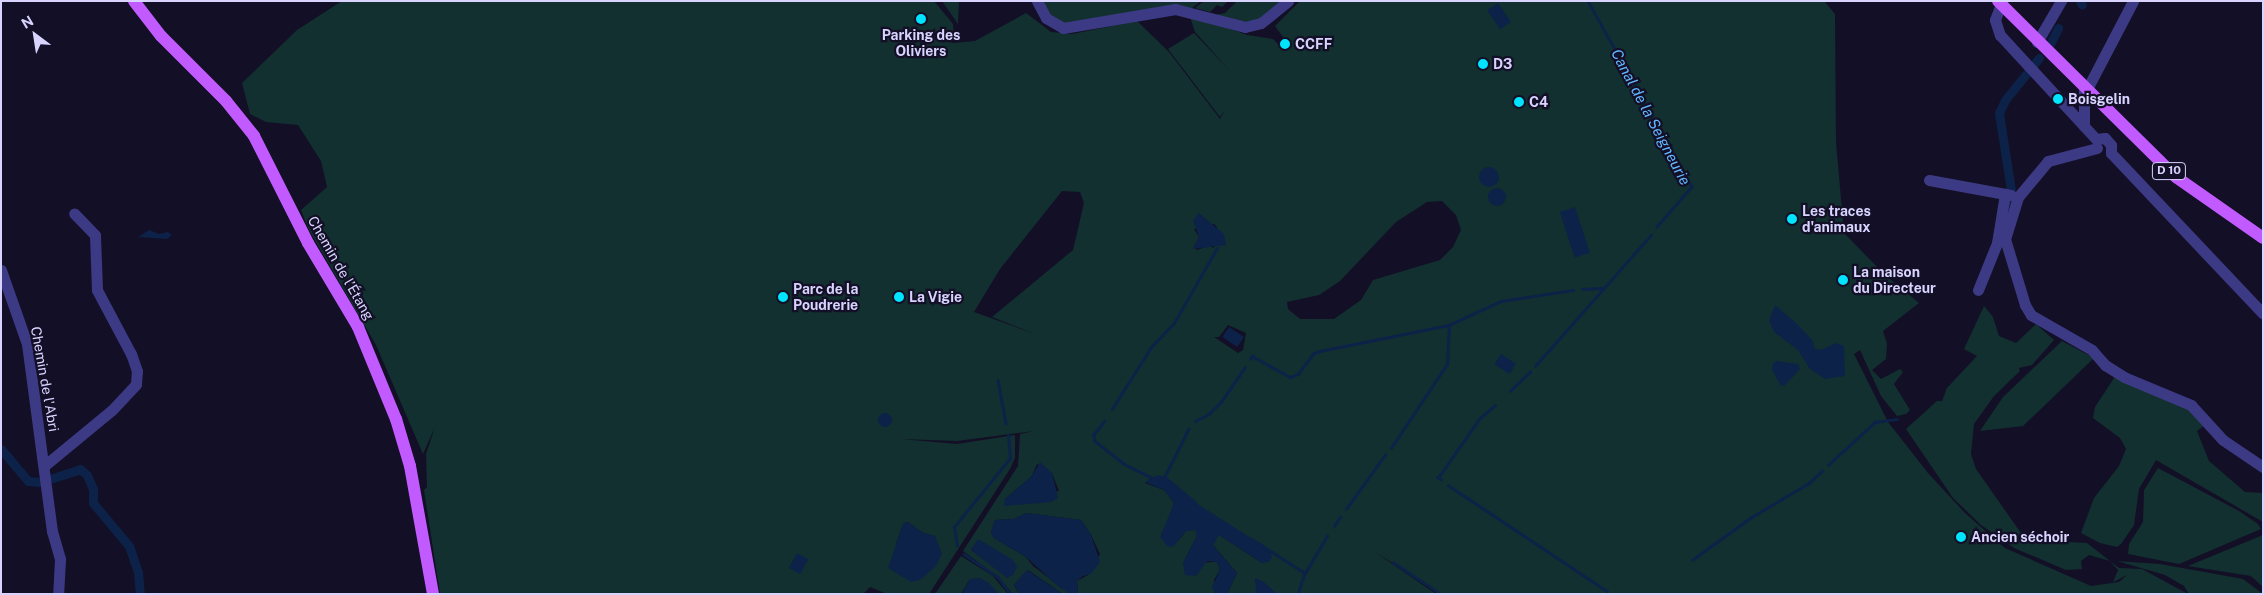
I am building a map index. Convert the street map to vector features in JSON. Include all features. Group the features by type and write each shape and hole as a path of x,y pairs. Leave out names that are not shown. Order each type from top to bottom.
{"main road":[{"name":"Chemin de l’Étang","path":"134,1 161,36 226,100 254,136 308,244 358,327 389,401 410,466 433,594"},
{"name":"D 10","path":"2000,3 2085,90 2176,177 2263,238"}],"street":[{"path":"1037,3 1046,18 1063,28 1175,9 1245,27 1261,23 1288,1"},
{"path":"2037,42 2062,1"},
{"path":"2084,126 2085,90 2133,1"},
{"path":"2000,3 1995,20 2000,35 2084,126 2096,143"},
{"path":"2261,308 2111,153 2111,145 2105,138 2048,161 2018,196 2005,239 2031,315 2092,350 2106,365 2124,377 2191,405 2223,440 2263,467"},
{"path":"1929,180 2018,196"},
{"path":"1978,290 1997,243 2005,194"},
{"path":"44,466 112,410 136,384 137,371 131,354 97,290 95,235 74,213"},
{"name":"Chemin de l'Abri","path":"1,270 27,344 52,531 60,559 58,594"}],"green space":[{"name":"Parc de la Poudrerie","path":"342,1 934,1 953,24 954,41 918,36 954,43 975,41 1026,13 1051,32 1072,34 1137,21 1169,52 1220,119 1225,110 1220,117 1168,49 1194,33 1231,72 1195,32 1189,14 1247,35 1273,39 1279,45 1283,37 1275,26 1300,1 1824,1 1835,14 1836,142 1844,233 1885,275 1919,303 1883,331 1887,344 1886,359 1872,370 1881,379 1900,369 1903,372 1894,384 1910,410 1906,414 1897,416 1881,396 1860,350 1854,354 1888,422 1928,473 1965,513 2005,548 2091,586 2119,582 2127,575 2113,582 2118,570 2110,561 2089,555 2081,561 2082,569 2066,570 2014,548 1981,525 1953,498 1906,429 1937,401 1942,401 1947,388 1977,356 1964,349 1984,306 1993,317 1999,336 2016,343 2036,324 2054,340 2032,365 2019,368 2020,371 1994,396 1974,424 1971,454 1976,469 2021,533 2048,541 2087,543 2119,568 2142,569 2188,594 1442,594 1375,552 1436,594 1277,594 1256,579 1256,594 1227,594 1237,573 1213,545 1213,539 1219,535 1262,563 1270,561 1268,549 1152,477 1145,483 1164,490 1174,503 1171,517 1178,541 1186,531 1196,529 1196,538 1183,563 1217,562 1220,570 1214,580 1215,594 1078,594 1077,581 1088,575 1100,554 1091,535 1081,520 1026,513 1014,519 995,520 991,532 994,538 1026,557 1033,566 1070,594 1063,594 1028,570 1014,585 1019,594 1013,594 998,577 963,551 1018,466 1020,434 1034,431 957,441 901,439 957,444 1015,435 1015,458 1010,469 929,594 887,594 870,587 863,594 440,594 424,490 427,487 426,454 435,427 423,454 376,345 309,230 301,210 327,187 321,161 298,125 266,122 250,114 242,83 297,30","holes":["1062,191 1080,192 1084,203 1073,250 992,317 1035,334 974,312 1000,269","1442,201 1456,215 1461,230 1453,247 1440,260 1373,280 1361,300 1334,319 1300,319 1288,309 1287,302 1319,295 1340,281 1396,222 1427,202","1214,224 1217,227 1214,248 1208,246 1197,250 1194,247 1199,237 1194,229","1228,325 1246,333 1243,350 1238,353 1214,337 1219,337","1037,464 1052,473 1059,491 1005,499 1032,476","908,522 923,533 935,536 896,544 903,524","979,540 999,569 971,550"]},
{"path":"942,1 959,1 958,24 949,11"},
{"path":"1043,1 1201,1 1192,8 1068,25 1046,12"},
{"path":"1204,1 1228,1 1222,7 1217,5 1210,12 1195,8"},
{"path":"1237,1 1283,1 1257,21 1245,24 1216,15 1225,13"},
{"path":"2062,341 2094,358 2023,426 1980,431 2003,397"},
{"path":"2116,375 2184,405 2205,425 2197,431 2209,461 2245,492 2263,493 2263,522 2156,460 2139,489 2134,525 2121,544 2117,547 2100,543 2081,533 2094,498 2119,466 2126,449 2120,438 2093,418 2095,407"},
{"path":"2158,468 2239,511 2258,524 2261,529 2179,564 2128,554 2129,544 2143,522 2144,490"},
{"path":"2263,535 2263,587 2251,576 2188,566"},
{"path":"961,556 993,576 1008,594 999,594 970,579 961,594 935,594"},
{"path":"2117,561 2160,564 2243,579 2263,594 2189,594 2184,586 2165,575"}],"water":[{"path":"1498,3 1511,22 1500,29 1487,10"},
{"path":"1485,167 1493,167 1499,173 1499,181 1493,187 1485,187 1479,181 1479,173"},
{"path":"1493,188 1501,188 1506,193 1504,204 1493,206 1488,201 1488,193"},
{"path":"1575,207 1590,253 1575,258 1560,212"},
{"path":"1199,213 1224,234 1226,245 1193,249 1199,237 1193,221"},
{"path":"149,230 159,234 168,232 172,235 167,239 138,237"},
{"path":"1775,305 1813,341 1814,348 1821,350 1836,343 1844,346 1845,376 1825,379 1810,369 1798,350 1774,332 1769,321"},
{"path":"1229,327 1244,337 1237,347 1222,337"},
{"path":"1501,354 1516,364 1509,374 1494,364"},
{"path":"1777,361 1798,364 1800,369 1785,385 1781,386 1772,370 1773,363"},
{"path":"882,413 888,413 892,420 888,427 882,427 878,423 878,417"},
{"path":"1040,462 1052,473 1058,498 1051,502 1004,506 1005,499 1032,476"},
{"path":"1158,475 1165,477 1193,501 1268,549 1272,556 1270,561 1262,563 1219,535 1213,545 1237,573 1227,594 1215,594 1212,587 1220,570 1217,562 1207,561 1196,576 1185,575 1183,563 1196,538 1196,530 1186,531 1173,547 1167,546 1160,537 1174,503 1164,490 1145,482"},
{"path":"1026,513 1081,520 1091,535 1100,562 1091,574 1083,576 1077,581 1078,594 1070,594 1059,587 1026,557 994,538 991,532 995,520 1014,519"},
{"path":"908,522 923,533 935,536 942,554 936,566 920,580 911,582 888,568 903,524"},
{"path":"978,539 1013,560 1017,567 1013,575 1007,578 971,550"},
{"path":"797,553 808,559 800,574 789,568"},
{"path":"1027,570 1063,594 1019,594 1014,585"},
{"path":"980,578 989,583 999,594 962,594 970,579"},
{"path":"1255,578 1264,582 1277,594 1256,594"}],"waterway":[{"name":"Canal de la Seigneurie","path":"1588,1 1692,187 1657,227"},
{"path":"2080,1 2082,5"},
{"path":"2050,44 2058,28"},
{"path":"2008,201 2011,190 1999,113 2005,100 2039,58"},
{"path":"1535,366 1651,235"},
{"path":"1112,409 1151,347 1174,323 1217,248"},
{"path":"1582,289 1601,288"},
{"path":"1250,359 1252,356 1290,377 1298,374 1314,353 1320,351 1449,325 1501,301 1573,290"},
{"path":"1391,448 1447,364 1449,325"},
{"path":"1195,421 1209,414 1221,402 1245,367"},
{"path":"1510,391 1530,372"},
{"path":"998,380 1006,423"},
{"path":"1441,480 1438,478 1479,419 1495,405"},
{"path":"1828,465 1875,422 1897,419"},
{"path":"1105,421 1094,435 1095,441 1124,464 1153,478"},
{"path":"1189,429 1165,477 1195,502"},
{"path":"957,546 954,527 1010,458 1008,435"},
{"path":"1,449 28,481 39,482"},
{"path":"1346,509 1385,455"},
{"path":"53,478 80,469 87,475 93,489 93,503 129,546 138,572 140,594"},
{"path":"1692,560 1750,518 1809,483 1822,471"},
{"path":"1448,485 1607,591"},
{"path":"1334,526 1340,517"},
{"path":"1305,573 1327,536"},
{"path":"1252,539 1305,573 1298,594"},
{"path":"964,554 998,577 1011,594"},
{"path":"1393,562 1441,594"}],"place":[{"name":"Parking des Oliviers","path":"921,19"},
{"name":"CCFF","path":"1285,44"},
{"name":"D3","path":"1483,64"},
{"name":"Boisgelin","path":"2058,99"},
{"name":"C4","path":"1519,102"},
{"name":"Les traces d'animaux","path":"1792,219"},
{"name":"La maison du Directeur","path":"1843,280"},
{"name":"Parc de la Poudrerie","path":"783,297"},
{"name":"La Vigie","path":"899,297"},
{"name":"Ancien séchoir","path":"1961,537"}]}
